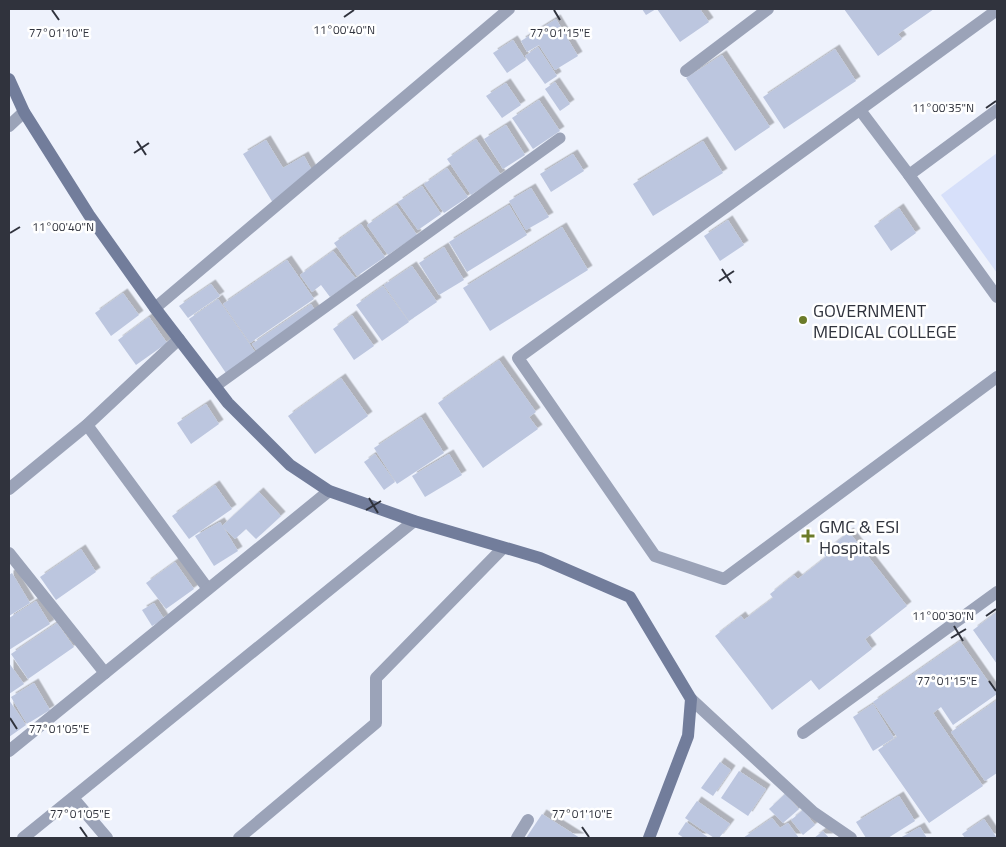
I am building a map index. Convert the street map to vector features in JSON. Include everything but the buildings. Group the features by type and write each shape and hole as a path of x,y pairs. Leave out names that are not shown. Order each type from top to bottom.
{"street":[{"path":"155,308 510,9"},
{"path":"686,71 768,9"},
{"path":"997,10 518,358 655,556 724,579 997,377"},
{"path":"9,79 24,112 89,216 155,308 247,424 290,465 329,491 414,520 540,558 630,597 691,700 814,812 850,838"},
{"path":"860,110 997,297"},
{"path":"908,176 997,110"},
{"path":"9,126 24,112"},
{"path":"9,489 87,425 179,339"},
{"path":"87,425 208,589"},
{"path":"9,751 329,491"},
{"path":"23,838 414,520"},
{"path":"239,838 376,723 376,678 503,548"},
{"path":"9,553 105,673"},
{"path":"803,733 997,592"},
{"path":"649,838 688,736 691,700"},
{"path":"73,798 107,838"},
{"path":"517,838 528,820"}],"lane":[{"path":"216,386 560,138"}],"shaded area":[{"path":"997,153 997,273 941,195"}],"place":[{"name":"GOVERNMENT MEDICAL COLLEGE","path":"803,320"},
{"name":"GMC & ESI Hospitals","path":"808,536"}]}
